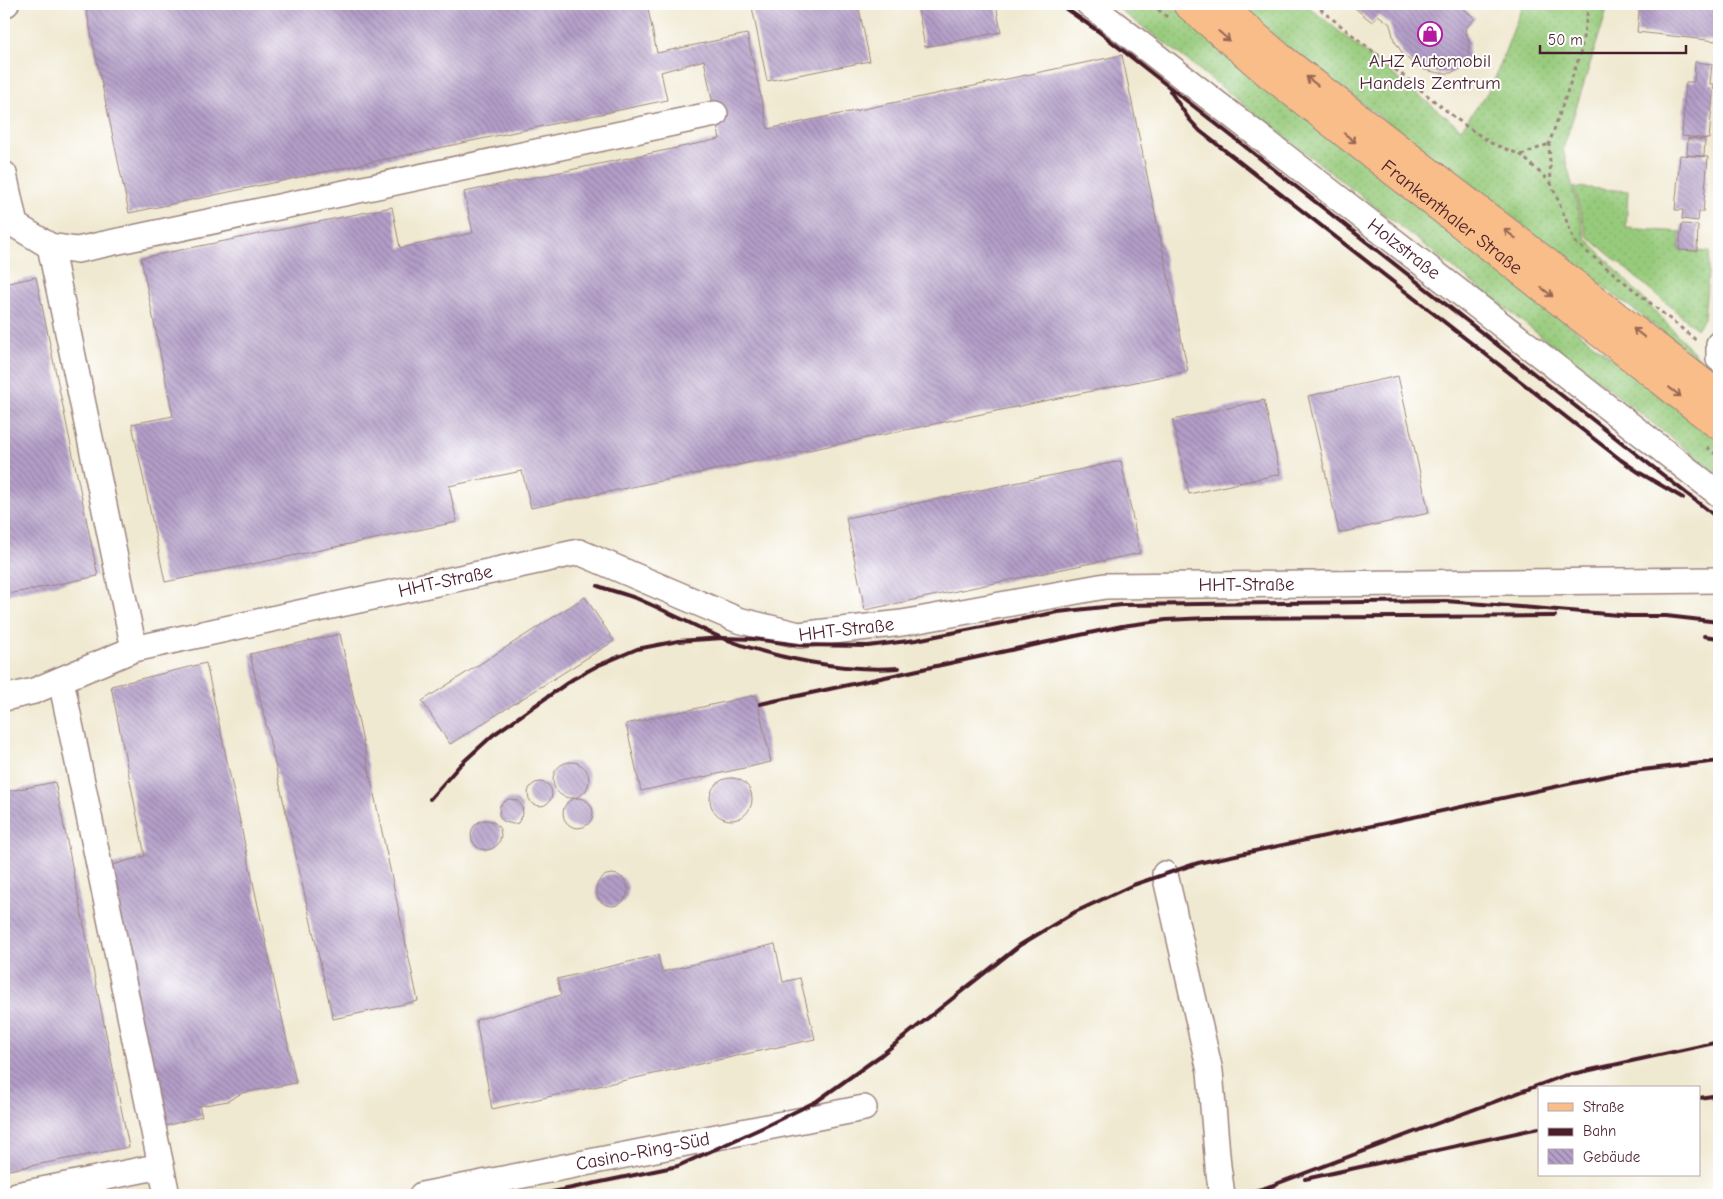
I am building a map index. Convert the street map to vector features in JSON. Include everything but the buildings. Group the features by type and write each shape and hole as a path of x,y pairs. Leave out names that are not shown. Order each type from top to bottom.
{"main road":[{"name":"Frankenthaler Straße","path":"1187,4 1270,75 1719,426"},
{"name":"Frankenthaler Straße","path":"1219,4 1280,57 1719,395"}],"lane":[{"name":"Holzstraße","path":"1089,4 1719,494"},
{"path":"4,174 15,225 50,246 77,250 715,114"},
{"path":"50,246 134,649"},
{"name":"HHT-Straße","path":"4,698 34,691 134,649 579,552 738,620 799,635 902,623 1105,586 1719,580"},
{"path":"61,680 167,1195"},
{"path":"1165,874 1210,1071 1222,1195"},
{"name":"Casino-Ring-Süd","path":"422,1195 495,1188 864,1108"},
{"path":"17,1195 162,1166"}],"path":[{"path":"1314,4 1463,124 1491,142 1521,156 1551,183"},
{"path":"1590,4 1580,55 1549,144 1551,183 1575,242 1719,354"},
{"path":"1521,156 1549,144"}],"green space":[{"path":"1112,4 1169,4 1430,216 1719,442 1719,475 1174,50"},
{"path":"1236,4 1305,4 1461,129 1492,86 1523,4 1609,4 1563,149 1585,237 1704,363 1289,48"},
{"path":"1574,187 1628,191 1626,228 1681,232 1679,250 1710,252 1704,318 1697,329 1587,236"}],"railway":[{"path":"1059,4 1098,31 1719,519"},
{"path":"1170,91 1189,119 1200,131 1621,460 1683,498"},
{"path":"598,586 638,599 722,638 763,652 832,666 878,669 899,668"},
{"path":"430,799 460,765 493,735 573,679 597,666 637,649 678,641 723,638 754,639 799,645 868,646 916,640 1058,612 1122,605 1446,601 1631,616"},
{"path":"760,704 1122,626 1166,620 1207,618 1555,616"},
{"path":"1625,616 1666,616 1719,622"},
{"path":"1704,636 1719,638"},
{"path":"538,1195 678,1166 817,1101 880,1056 1020,945 1075,912 1133,885 1198,863 1625,772 1719,761"},
{"path":"1268,1187 1563,1076 1719,1042"},
{"path":"1700,1098 1719,1095"},
{"path":"1305,1179 1538,1128"},
{"path":"1241,1195 1275,1185"},
{"path":"182,1193 197,1195"}],"place":[{"name":"AHZ Automobil Handels Zentrum","path":"1430,34"}]}
